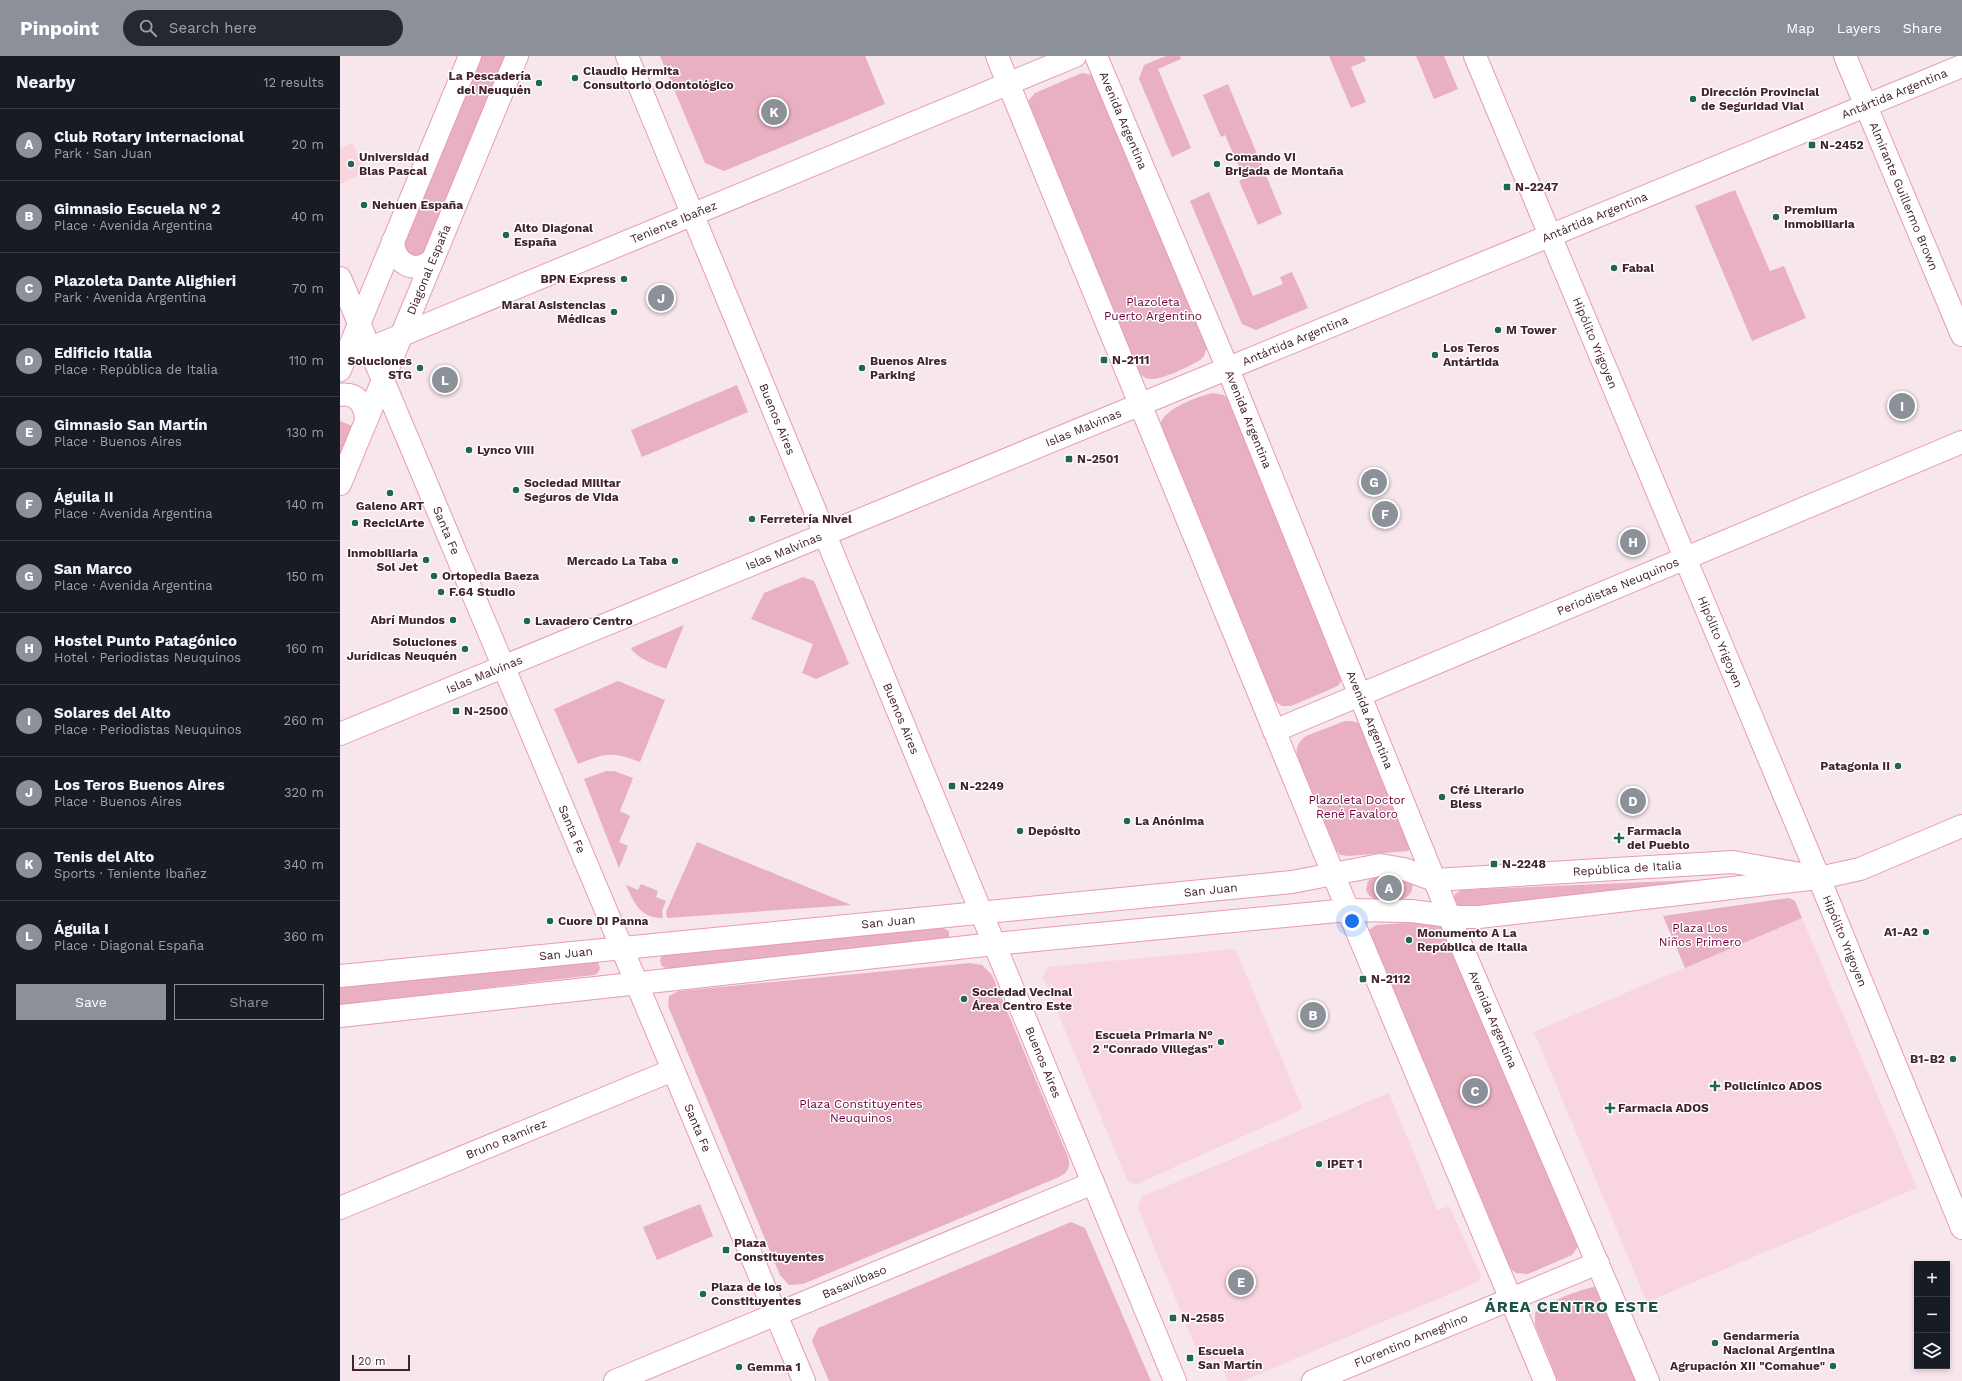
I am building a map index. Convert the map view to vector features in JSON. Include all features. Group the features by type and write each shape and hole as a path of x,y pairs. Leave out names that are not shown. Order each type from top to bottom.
{"street":[{"path":"342,363 470,56"},
{"name":"Diagonal España","path":"340,484 517,56"},
{"name":"Buenos Aires","path":"627,56 1175,1381"},
{"path":"996,56 1274,732 1545,1381"},
{"name":"Teniente Ibañez","path":"342,363 401,335 1075,56"},
{"name":"Avenida Argentina","path":"1096,56 1228,369 1458,938 1648,1381"},
{"name":"Hipólito Yrigoyen","path":"1475,56 1819,878 1962,1228"},
{"name":"Almirante Guillermo Brown","path":"1845,56 1962,335"},
{"name":"Antártida Argentina","path":"1228,369 1962,66"},
{"path":"393,241 397,259 406,266 418,268 424,266 433,259"},
{"name":"Santa Fe","path":"340,278 620,947 804,1381"},
{"name":"Islas Malvinas","path":"340,734 1228,369"},
{"path":"340,395 350,395 361,402 365,411 366,421"},
{"name":"Periodistas Neuquinos","path":"1274,732 1962,442"},
{"name":"República de Italia","path":"1348,910 1411,910 1449,916 1479,918 1819,878 1860,868 1962,826"},
{"name":"República de Italia","path":"1434,880 1732,862 1819,878"},
{"name":"San Juan","path":"340,976 620,947 1292,882 1333,873 1380,866 1392,866 1434,880"},
{"path":"340,1016 994,944 1348,910"},
{"name":"República de Italia","path":"1458,938 1464,927 1479,918"},
{"name":"Bruno Ramírez","path":"340,1208 673,1070"},
{"name":"Basavilbaso","path":"615,1381 1093,1183"},
{"name":"Florentino Ameghino","path":"1312,1381 1598,1263"}],"shaded area":[{"name":"Universidad Blas Pascal","path":"353,143 366,173 340,184 340,148"},
{"name":"Policlínico ADOS","path":"1802,918 1917,1188 1647,1302 1534,1032"},
{"path":"1235,949 1303,1109 1135,1185 1127,1180 1043,977 1048,967"},
{"path":"1389,1093 1437,1210 1449,1206 1481,1276 1478,1282 1242,1381 1228,1381 1218,1358 1202,1363 1138,1208 1141,1197"}],"green space":[{"path":"478,56 508,56 417,277 391,267"},
{"path":"660,56 865,56 885,104 724,171 705,163"},
{"path":"1166,56 1180,56 1181,59 1158,69 1191,148 1172,157 1139,79 1144,65"},
{"path":"1329,56 1364,56 1366,61 1351,67 1366,102 1351,108"},
{"path":"1416,56 1444,56 1458,89 1434,99"},
{"name":"Plazoleta Puerto Argentino","path":"1082,73 1092,75 1207,347 1204,356 1200,360 1183,369 1155,379 1148,379 1138,371 1029,108 1029,100 1035,93"},
{"path":"1228,84 1282,214 1258,225 1239,181 1244,178 1225,135 1221,137 1203,95"},
{"path":"1735,190 1770,271 1784,266 1806,318 1752,341 1695,206"},
{"path":"1209,192 1253,296 1283,284 1280,277 1292,272 1308,308 1256,330 1242,324 1190,201"},
{"path":"737,385 748,412 642,457 631,430"},
{"path":"1213,393 1224,395 1231,402 1343,677 1339,685 1291,706 1282,706 1273,700 1160,425 1163,419 1174,408 1190,400"},
{"path":"340,421 355,427 340,464"},
{"path":"803,577 814,581 849,664 816,679 802,673 813,644 751,619 764,593"},
{"path":"684,625 666,669 637,655 631,648"},
{"path":"618,681 665,700 640,762 622,756 609,755 578,764 554,709"},
{"name":"Plazoleta Doctor René Favaloro","path":"1345,721 1352,721 1361,724 1410,849 1408,851 1349,856 1340,855 1334,847 1298,760 1297,749 1301,741 1306,736"},
{"path":"606,771 614,771 633,778 620,811 630,816 619,842 628,846 619,868 584,779"},
{"path":"697,842 851,905 667,918 666,912"},
{"path":"1394,874 1412,882 1412,890 1408,896 1402,900 1385,902 1370,896 1366,890 1368,881 1378,875"},
{"path":"1743,878 1468,909 1458,908 1453,899 1455,894 1461,890"},
{"path":"641,884 658,891 656,897 666,901 662,911 663,918 655,917 643,912 635,903 626,885 638,890"},
{"name":"Plaza Los Niños Primero","path":"1789,898 1795,901 1802,918 1685,968 1663,916"},
{"path":"1431,921 1442,925 1579,1245 1572,1255 1528,1274 1516,1273 1512,1270 1508,1263 1370,941 1369,930 1376,925"},
{"path":"943,928 949,931 949,939 667,969 662,966 660,961 661,957 665,954"},
{"path":"593,959 598,962 600,968 598,973 594,975 340,1005 340,987"},
{"name":"Plaza Constituyentes Neuquinos","path":"970,963 982,965 992,975 1068,1157 1068,1169 1059,1177 803,1284 789,1285 780,1275 668,1006 669,996 679,991"},
{"path":"700,1204 713,1236 657,1260 643,1227"},
{"path":"1071,1222 1085,1228 1151,1381 829,1381 812,1341 818,1328"},
{"path":"1595,1287 1598,1288 1640,1381 1558,1381 1535,1325 1535,1313 1546,1305 1563,1297"}],"place":[{"name":"Claudio Hermita Consultorio Odontológico","path":"575,78"},
{"name":"La Pescadería del Neuquén","path":"539,83"},
{"name":"Dirección Provincial de Seguridad Vial","path":"1693,99"},
{"name":"Tenis del Alto","path":"774,112"},
{"name":"N-2452","path":"1812,145"},
{"name":"Universidad Blas Pascal","path":"351,164"},
{"name":"Comando VI Brigada de Montaña","path":"1217,164"},
{"name":"N-2247","path":"1507,187"},
{"name":"Nehuen España","path":"364,205"},
{"name":"Premium Inmobiliaria","path":"1776,217"},
{"name":"Alto Diagonal España","path":"506,235"},
{"name":"Fabal","path":"1614,268"},
{"name":"BPN Express","path":"624,279"},
{"name":"Los Teros Buenos Aires","path":"661,298"},
{"name":"Maral Asistencias Médicas","path":"614,312"},
{"name":"M Tower","path":"1498,330"},
{"name":"Los Teros Antártida","path":"1435,355"},
{"name":"N-2111","path":"1104,360"},
{"name":"Soluciones STG","path":"420,368"},
{"name":"Buenos Aires Parking","path":"862,368"},
{"name":"Águila I","path":"445,380"},
{"name":"Solares del Alto","path":"1902,406"},
{"name":"Lynco VIII","path":"469,450"},
{"name":"N-2501","path":"1069,459"},
{"name":"San Marco","path":"1374,482"},
{"name":"Sociedad Militar Seguros de Vida","path":"516,490"},
{"name":"Galeno ART","path":"390,493"},
{"name":"Águila II","path":"1385,514"},
{"name":"Ferretería Nivel","path":"752,519"},
{"name":"ReciclArte","path":"355,523"},
{"name":"Hostel Punto Patagónico","path":"1633,542"},
{"name":"Inmobiliaria Sol Jet","path":"426,560"},
{"name":"Mercado La Taba","path":"675,561"},
{"name":"Ortopedia Baeza","path":"434,576"},
{"name":"F.64 Studio","path":"441,592"},
{"name":"Abrí Mundos","path":"453,620"},
{"name":"Lavadero Centro","path":"527,621"},
{"name":"Soluciones Jurídicas Neuquén","path":"465,649"},
{"name":"N-2500","path":"456,711"},
{"name":"Patagonia II","path":"1898,766"},
{"name":"N-2249","path":"952,786"},
{"name":"Cfé Literario Bless","path":"1442,797"},
{"name":"Edificio Italia","path":"1633,801"},
{"name":"La Anónima","path":"1127,821"},
{"name":"Depósito","path":"1020,831"},
{"name":"Farmacia del Pueblo","path":"1619,838"},
{"name":"N-2248","path":"1494,864"},
{"name":"Club Rotary Internacional","path":"1389,888"},
{"name":"Cuore Di Panna","path":"550,921"},
{"name":"A1-A2","path":"1926,932"},
{"name":"Monumento A La República de Italia","path":"1409,940"},
{"name":"N-2112","path":"1363,979"},
{"name":"Sociedad Vecinal Área Centro Este","path":"964,999"},
{"name":"Gimnasio Escuela N° 2","path":"1313,1015"},
{"name":"Escuela Primaria N° 2 \"Conrado Villegas\"","path":"1221,1042"},
{"name":"B1-B2","path":"1953,1059"},
{"name":"Policlínico ADOS","path":"1715,1086"},
{"name":"Plazoleta Dante Alighieri","path":"1475,1091"},
{"name":"Farmacia ADOS","path":"1610,1108"},
{"name":"IPET 1","path":"1319,1164"},
{"name":"Plaza Constituyentes","path":"726,1250"},
{"name":"Gimnasio San Martín","path":"1241,1282"},
{"name":"Plaza de los Constituyentes","path":"703,1294"},
{"name":"N-2585","path":"1173,1318"},
{"name":"Gendarmería Nacional Argentina","path":"1715,1343"},
{"name":"Escuela San Martín","path":"1190,1358"},
{"name":"Agrupación XII \"Comahue\"","path":"1833,1366"},
{"name":"Gemma 1","path":"739,1367"}],"district":[{"name":"ÁREA CENTRO ESTE","path":"1572,1306"}]}
